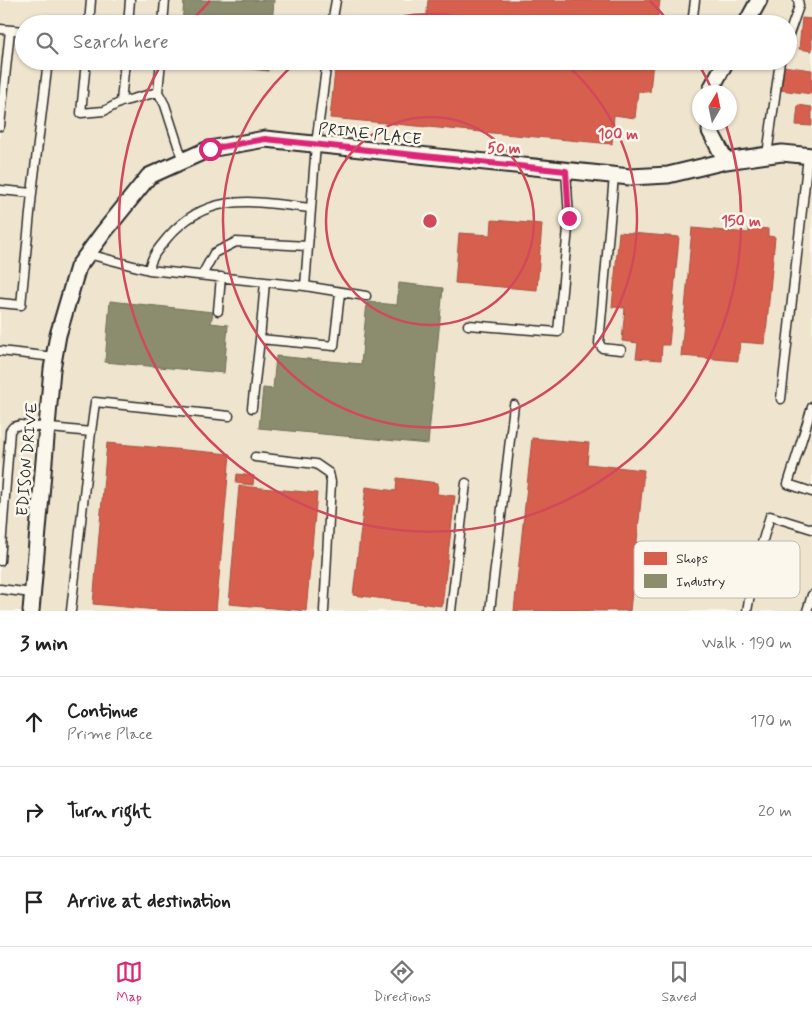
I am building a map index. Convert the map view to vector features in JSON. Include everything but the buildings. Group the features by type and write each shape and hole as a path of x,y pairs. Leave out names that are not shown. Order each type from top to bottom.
{"street":[{"path":"751,15 759,0"},
{"path":"713,85 721,70"},
{"path":"710,130 726,161"},
{"name":"PRIME PLACE","path":"53,363 78,267 149,176 210,149 265,139 614,176 668,176 726,161 782,153 810,156"},
{"name":"EDISON DRIVE","path":"31,611 53,363"}],"lane":[{"path":"90,15 91,0"},
{"path":"129,15 130,0"},
{"path":"164,15 165,0"},
{"path":"334,15 336,0"},
{"path":"693,15 695,0"},
{"path":"796,15 799,6 798,0"},
{"path":"0,29 15,30"},
{"path":"0,126 10,30"},
{"path":"0,303 21,305 47,70"},
{"path":"85,70 81,113 104,111 121,102 158,92"},
{"path":"121,102 123,70"},
{"path":"160,70 158,92 165,105 183,161"},
{"path":"305,286 316,144 326,70"},
{"path":"767,156 779,70"},
{"path":"782,399 810,156"},
{"path":"468,325 558,332 569,218 566,171"},
{"path":"614,176 599,343 602,348 621,350"},
{"path":"0,190 32,193"},
{"path":"149,270 150,260 156,250 173,232 208,207 246,200 311,208"},
{"path":"202,275 214,253 236,242 307,246"},
{"path":"88,254 149,270 305,286 366,296"},
{"path":"218,311 221,277"},
{"path":"252,408 265,282"},
{"path":"260,339 334,346 340,293"},
{"path":"0,351 53,363"},
{"path":"71,611 90,432 95,402 229,416"},
{"path":"490,611 514,405"},
{"path":"812,407 788,484 812,492"},
{"path":"0,561 10,431 13,427 20,425 90,432"},
{"path":"255,457 316,464 329,473 331,482 324,611"},
{"path":"451,611 466,483"},
{"path":"763,541 770,516 812,529"},
{"path":"0,589 32,593"},
{"path":"807,611 812,595"},
{"path":"747,611 749,598"}],"shaded area":[{"path":"0,0 812,0 812,611 0,611"}],"route":[{"path":"210,149 265,139 566,171 569,218"}]}
